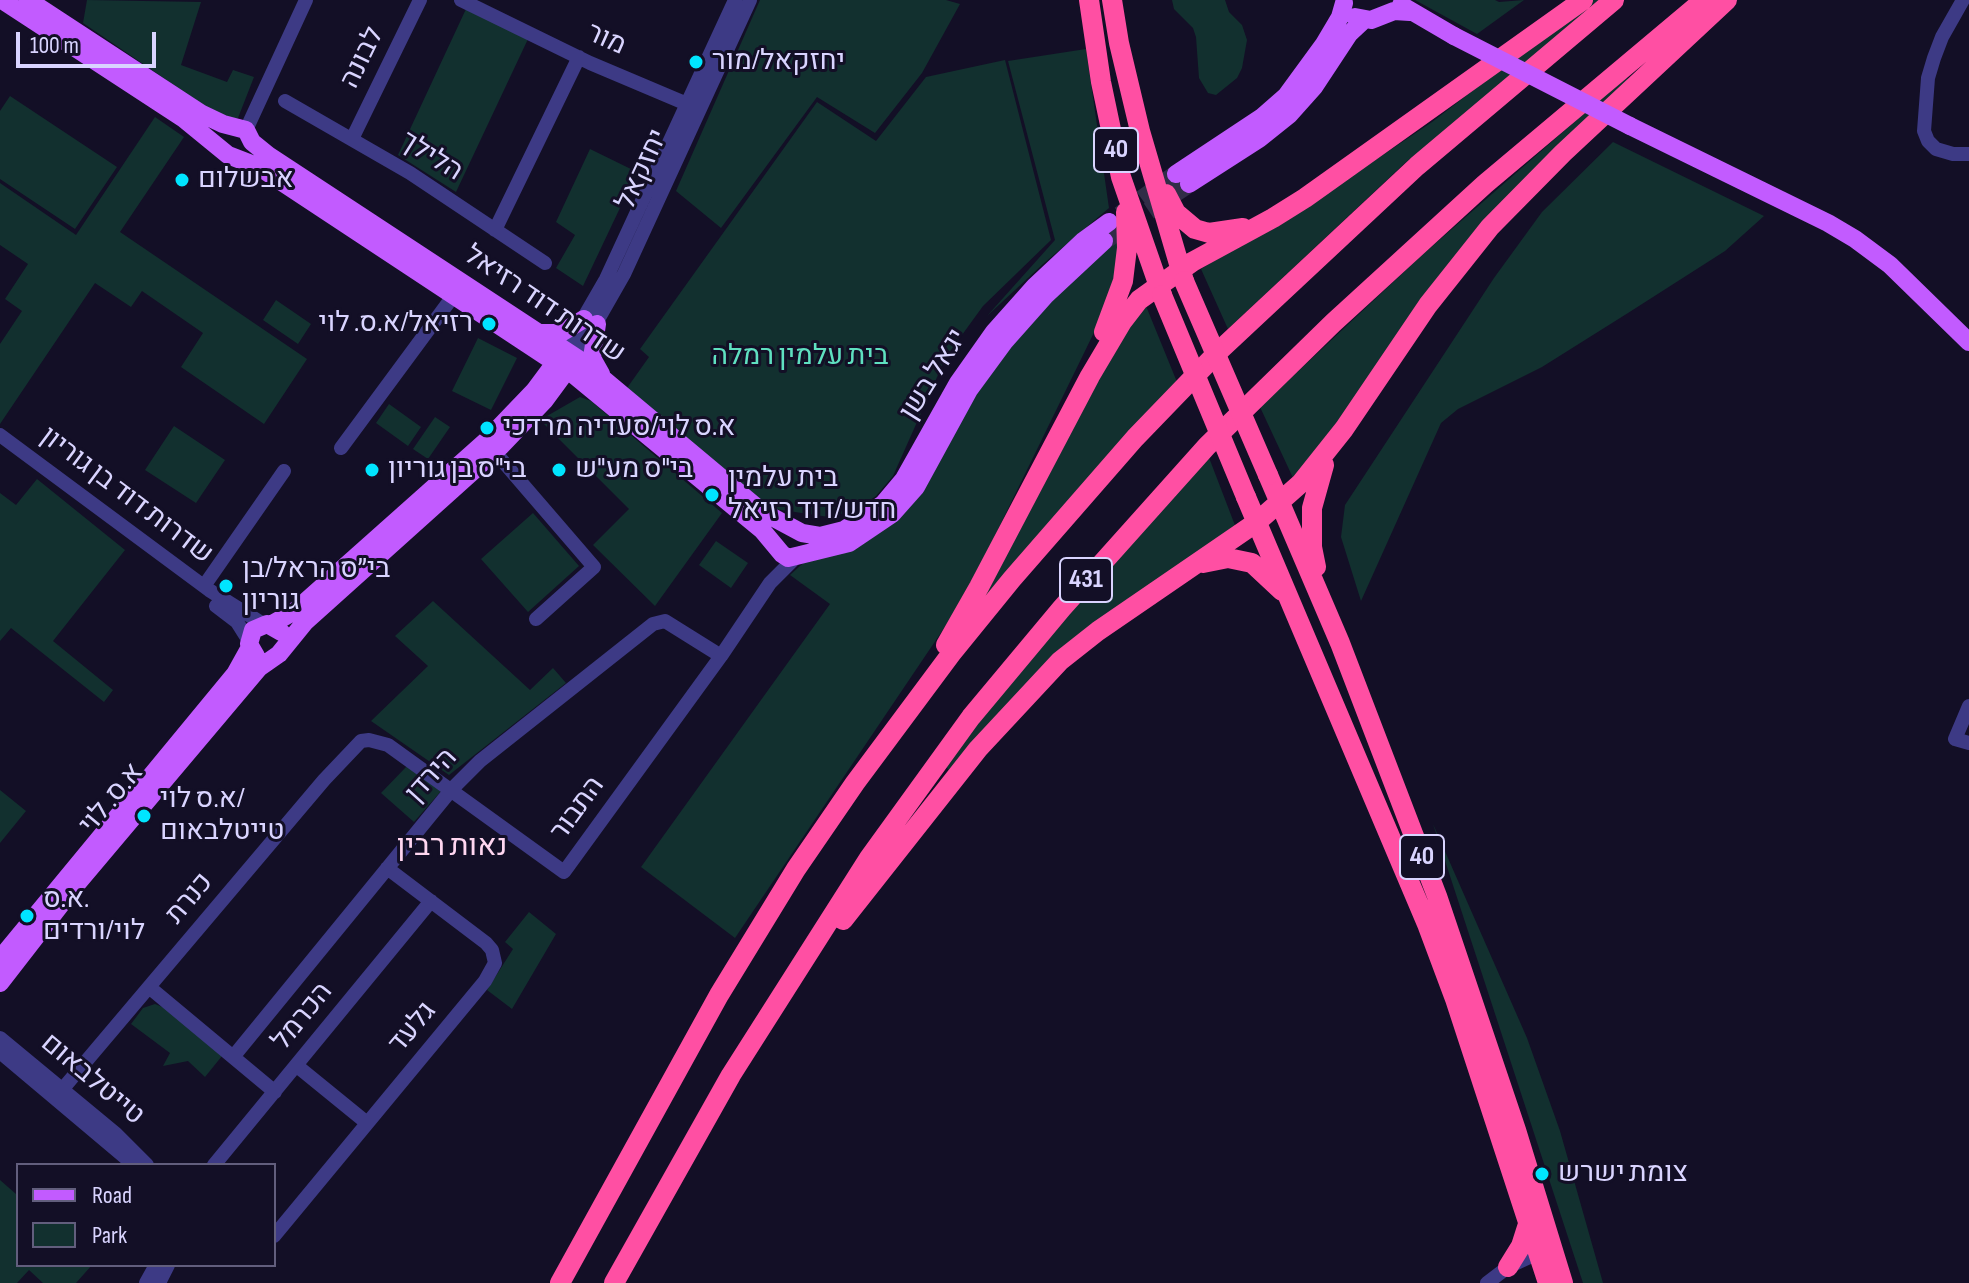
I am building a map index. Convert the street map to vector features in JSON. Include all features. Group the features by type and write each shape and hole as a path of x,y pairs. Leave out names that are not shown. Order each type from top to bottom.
{"highway":[{"name":"40","path":"1089,0 1101,82 1126,192 1160,290 1427,924 1529,1221 1544,1250"},
{"name":"40","path":"1112,0 1130,92 1183,275 1340,643 1437,896 1516,1130 1552,1280"},
{"path":"821,831 952,634 1052,447 1122,322 1139,300 1160,290 1374,151 1583,0"},
{"name":"431","path":"560,1283 719,995 821,831 951,654 1072,509 1170,401 1363,214 1614,0"},
{"name":"431","path":"614,1283 750,1045 869,858 938,761 1015,663 1166,489 1333,323 1446,218 1704,0"},
{"path":"750,1045 890,858 1011,711 1068,654 1281,503 1313,471 1428,305 1490,227 1563,153 1727,0"},
{"path":"1148,161 1176,213 1195,229 1209,233 1230,232 1273,218"},
{"path":"1052,447 1120,294 1127,248 1126,192"},
{"path":"1340,643 1317,575 1312,508 1320,475 1344,429"},
{"path":"1156,592 1197,565 1228,558 1252,563 1261,569 1293,604"},
{"path":"1508,1267 1521,1246 1529,1221"},
{"path":"1508,1267 1528,1266 1552,1280"}],"main road":[{"name":"שדרות דוד רזיאל","path":"2,0 184,119 232,155 259,167 454,295 532,338"},
{"name":"שדרות דוד רזיאל","path":"28,0 202,114 245,133 268,155 598,383 761,511 798,531"},
{"path":"1344,2 1351,15 1364,20"},
{"path":"1344,2 1340,17 1324,44 1286,96 1182,179 1259,139 1289,115 1314,87 1349,34 1364,20 1377,17 1386,7 1401,10 1403,6 1454,36 1855,239 1890,265 1969,342"},
{"path":"245,133 250,151 232,155 223,136 245,133"},
{"name":"יגאל בשן","path":"798,531 820,536 844,530 883,504 904,479 958,383 994,332 1035,286 1083,241 1109,222"},
{"name":"יגאל בשן","path":"788,552 849,543 879,526 899,507 916,487 969,390 1005,341 1045,296 1104,241"},
{"path":"590,322 592,358 598,383 575,384 536,400 538,365 532,338 561,333 590,322"},
{"name":"א.ס. לוי","path":"0,983 76,885 259,668 490,447 536,400 566,360"},
{"name":"שדרות דוד רזיאל","path":"598,383 788,552"},
{"name":"א.ס. לוי","path":"267,624 295,611 490,447"},
{"path":"798,531 806,542 788,552 781,534 798,531"},
{"path":"267,624 277,627 284,637 278,653 263,659 253,653 249,644 253,630 267,624"},
{"name":"א.ס. לוי","path":"0,959 235,674 249,644"}],"street":[{"path":"245,133 306,0"},
{"name":"לבונה","path":"352,139 420,0"},
{"name":"מור","path":"461,0 579,57 687,104"},
{"name":"יחזקאל","path":"590,322 735,0"},
{"name":"יחזקאל","path":"566,360 624,274 750,0"},
{"path":"1963,0 1942,37 1928,78 1924,131 1936,149 1969,154"},
{"path":"495,230 579,57"},
{"name":"הלילך","path":"285,101 410,173 545,263"},
{"name":"שדרות דוד רזיאל","path":"341,448 454,295"},
{"name":"שדרות דוד בן גוריון","path":"0,435 204,586 267,624"},
{"name":"שדרות דוד בן גוריון","path":"0,446 224,611 237,622 249,644"},
{"path":"490,447 594,567 536,619"},
{"path":"204,586 284,471"},
{"name":"התבור","path":"369,740 388,745 564,872 721,656 788,552"},
{"name":"הירדן","path":"233,1057 452,789 480,761 653,624 665,621 721,656"},
{"path":"1969,706 1955,739 1969,743"},
{"name":"כנרת","path":"59,1093 324,780 361,741 369,740"},
{"name":"גלעד","path":"276,1234 489,976 495,963 492,950 486,943 387,868"},
{"name":"הכרמל","path":"220,1161 431,901"},
{"path":"149,987 275,1092"},
{"name":"טייטלבאום","path":"0,1038 132,1163"},
{"name":"טייטלבאום","path":"0,1052 116,1134 145,1163"},
{"path":"297,1066 367,1123"},
{"path":"1487,1283 1508,1267 1544,1250"}],"green space":[{"path":"87,0 201,2 181,65 227,82 233,70 254,77 238,118 215,113 83,23"},
{"path":"760,0 946,0 960,4 922,73 875,133 817,97 721,228 676,191"},
{"path":"1172,0 1225,0 1229,12 1242,25 1247,40 1242,68 1237,78 1216,95 1208,93 1199,78 1193,28 1174,9"},
{"path":"1415,0 1499,2 1524,0 1477,34"},
{"path":"1591,0 1605,0 1405,163 1228,329 1201,269 1432,122"},
{"path":"466,9 528,39 456,192 398,155"},
{"path":"1086,49 1109,208 987,316 1055,240 1008,61"},
{"name":"בית עלמין רמלה","path":"1005,60 1051,240 983,306 946,357 893,476 876,496 855,510 829,517 768,508 627,388 649,357 640,349 817,102 876,141 926,77"},
{"path":"1627,76 1628,82 1394,345 1294,480 1260,407 1421,256"},
{"path":"10,96 117,167 75,229 0,179 0,111"},
{"path":"155,117 184,137 120,232 307,359 264,424 181,367 203,333 142,291 131,307 95,283 0,424 0,344 22,311 5,299 28,264 0,245 0,183 76,235"},
{"path":"1613,142 1764,216 1725,251 1542,367 1458,409 1441,423 1361,601 1341,537 1345,505 1494,278 1542,212"},
{"path":"590,149 637,172 583,286 556,268 575,235 556,222"},
{"path":"1120,238 1113,283 1104,312 965,597 735,938 641,867 830,604 790,575 812,555 849,546 957,417 1014,336"},
{"path":"276,300 311,324 298,344 263,320"},
{"path":"1146,306 1177,382 990,599 979,599 1120,336"},
{"path":"478,338 517,358 491,410 452,391"},
{"path":"580,397 591,401 722,513 655,606 593,545 629,509 540,420"},
{"path":"389,404 421,427 408,446 376,423"},
{"path":"435,417 450,427 428,459 413,449"},
{"path":"174,426 225,460 196,503 145,470"},
{"path":"1208,455 1236,528 1066,647 951,773 944,764 1032,655"},
{"path":"37,479 125,550 53,641 113,690 104,702 11,628 0,641 0,493 16,505"},
{"path":"533,513 579,566 528,612 481,559"},
{"path":"716,541 748,563 731,588 699,565"},
{"path":"433,601 530,690 553,668 566,683 449,775 371,721 428,666 395,636"},
{"path":"407,766 442,790 414,822 381,793"},
{"path":"0,790 26,811 0,843"},
{"path":"1433,824 1527,1038 1560,1131 1603,1283 1583,1283"},
{"path":"529,912 556,934 512,1009 487,990 513,949 505,942"},
{"path":"155,1004 165,1008 222,1056 205,1077 188,1061 163,1066 170,1053 131,1024 143,1008"},
{"path":"0,1180 16,1194 16,1267 90,1267 76,1283 43,1283 29,1270 17,1283 0,1283"}],"tunnel":[{"path":"1120,215 1176,174"},
{"path":"1104,241 1189,184"}],"place":[{"name":"יחזקאל/מור","path":"696,62"},
{"name":"אבשלום","path":"182,180"},
{"name":"רזיאל/א.ס. לוי","path":"489,324"},
{"name":"א.ס לוי/סעדיה מרדכי","path":"487,428"},
{"name":"בי\"ס בן גוריון","path":"372,470"},
{"name":"בי\"ס מע\"ש","path":"559,470"},
{"name":"בית עלמין חדש/דוד רזיאל","path":"712,495"},
{"name":"בי״ס הראל/בן גוריון","path":"226,586"},
{"name":"א.ס לוי/ טייטלבאום","path":"144,816"},
{"name":"א.ס. לוי/ורדים","path":"27,916"},
{"name":"צומת ישרש","path":"1542,1174"}],"district":[{"name":"נאות רבין","path":"452,847"}]}
